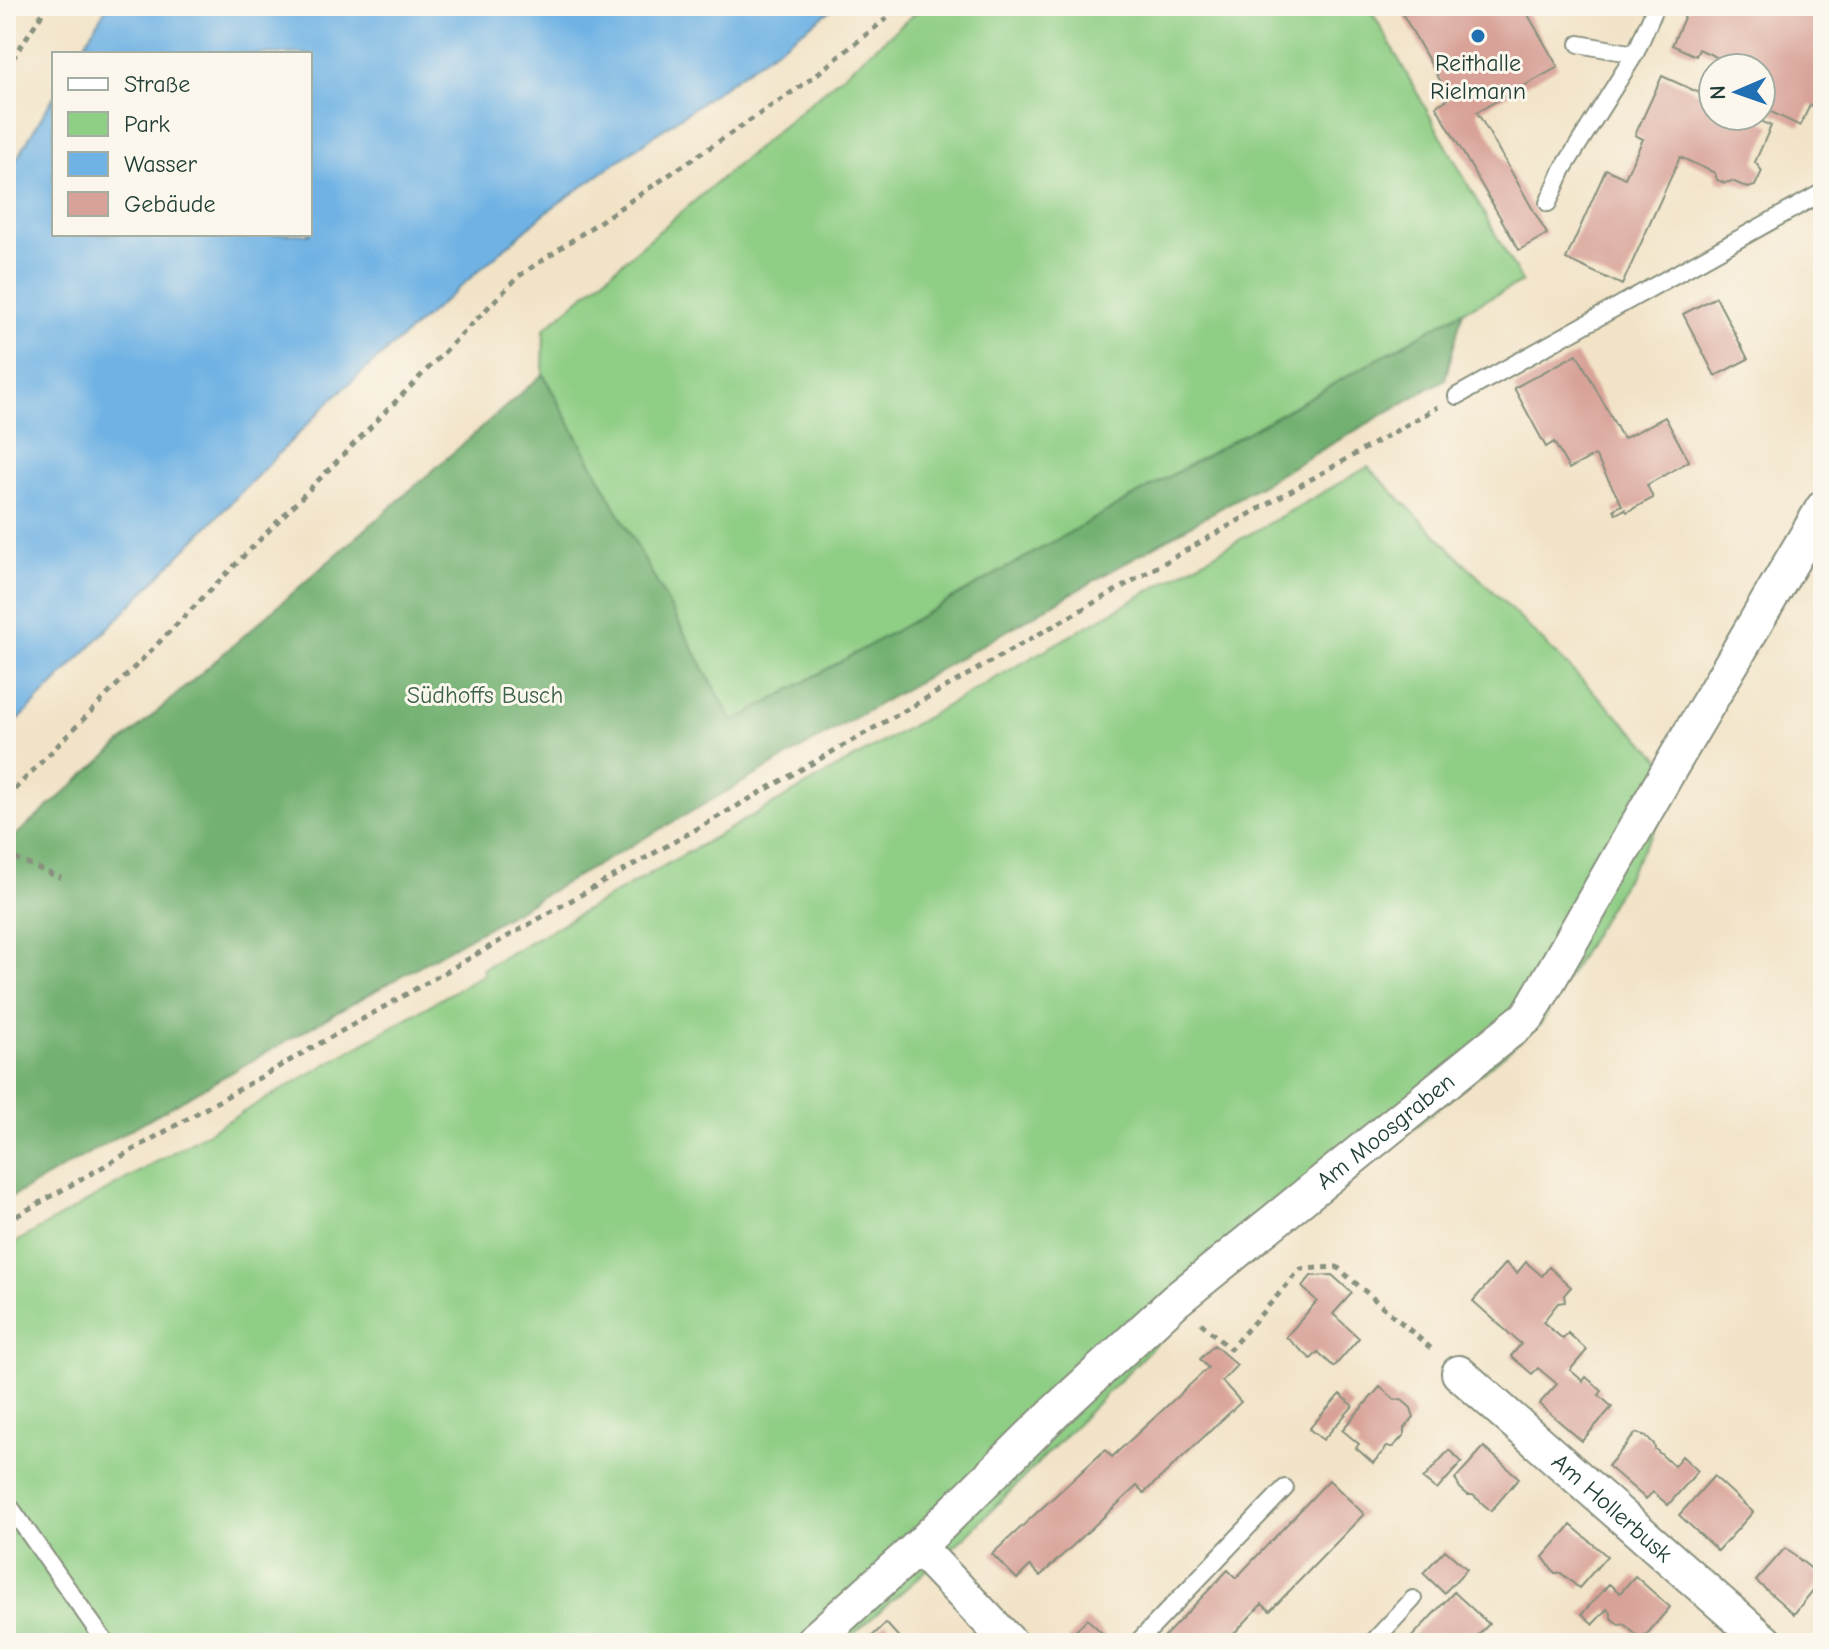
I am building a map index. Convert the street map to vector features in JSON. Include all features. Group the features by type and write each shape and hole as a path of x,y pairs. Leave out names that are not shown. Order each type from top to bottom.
{"street":[{"name":"Am Moosgraben","path":"811,1643 918,1547 1056,1411 1175,1301 1528,1016 1823,508"},
{"name":"Am Hollerbusk","path":"1459,1373 1766,1643"},
{"path":"918,1547 1010,1643"}],"lane":[{"path":"1548,203 1563,169 1635,54 1656,6"},
{"path":"1579,44 1635,54"},
{"path":"1457,396 1823,192"},
{"path":"1137,1643 1285,1488"},
{"path":"6,1501 106,1643"},
{"path":"1372,1643 1413,1599"}],"path":[{"path":"6,69 47,6"},
{"path":"6,798 519,276 807,82 902,6"},
{"path":"6,1222 1457,396"},
{"path":"6,850 14,858 61,878"},
{"path":"1175,1301 1230,1349 1301,1269 1337,1267 1459,1373"}],"green space":[{"path":"924,6 1369,6 1522,282 1463,311 732,723 543,374 544,329"},
{"name":"Südhoffs Busch","path":"1463,311 1445,379 740,784 6,1200 6,844 543,374 733,722"},
{"path":"1368,467 1683,781 1540,1025 1180,1319 967,1535 843,1643 6,1643 6,1248 484,974 482,969"}],"water":[{"path":"107,6 837,6 545,213 334,397 6,733 6,177 52,99 52,236 312,236 312,52 80,52"}],"building":[{"name":"Reithalle Rielmann","path":"1398,6 1523,6 1558,67 1477,112 1547,234 1519,250 1436,106 1450,98"},
{"path":"1689,6 1805,6 1816,11 1818,6 1823,6 1823,111 1810,105 1800,126 1777,115 1777,52 1705,52 1699,49 1696,56 1672,45"},
{"path":"1662,76 1697,92 1697,132 1768,132 1755,162 1762,171 1755,186 1748,188 1732,181 1725,183 1717,180 1715,173 1680,157 1622,285 1566,259 1606,169 1625,178 1643,139 1635,135"},
{"path":"1716,297 1748,359 1715,376 1683,314"},
{"path":"1577,354 1623,439 1665,417 1689,461 1647,485 1653,498 1627,512 1625,509 1616,514 1614,509 1622,505 1595,455 1569,469 1554,442 1546,447 1514,388"},
{"path":"1526,1262 1542,1276 1549,1267 1571,1287 1564,1295 1565,1302 1558,1303 1543,1322 1563,1339 1568,1333 1587,1350 1570,1370 1583,1381 1586,1377 1602,1391 1599,1395 1612,1407 1582,1441 1539,1404 1557,1384 1538,1368 1532,1374 1511,1356 1521,1344 1473,1301 1506,1263 1517,1273"},
{"path":"1332,1275 1352,1293 1333,1314 1359,1338 1334,1367 1318,1352 1311,1359 1286,1337 1317,1301 1302,1287 1311,1276"},
{"path":"1214,1345 1237,1365 1222,1381 1241,1402 1144,1493 1137,1486 1040,1576 1030,1566 1017,1579 992,1554 1105,1450 1112,1457 1208,1368 1200,1359"},
{"path":"1380,1387 1395,1400 1401,1399 1411,1408 1414,1417 1404,1428 1404,1435 1393,1447 1387,1447 1373,1463 1356,1448 1359,1444 1342,1430"},
{"path":"1340,1394 1353,1406 1323,1440 1309,1429"},
{"path":"1636,1433 1646,1436 1674,1466 1682,1456 1698,1471 1668,1505 1653,1492 1646,1499 1608,1466"},
{"path":"1484,1447 1519,1478 1491,1511 1460,1488 1455,1479"},
{"path":"1449,1450 1462,1462 1437,1490 1423,1479"},
{"path":"1714,1476 1753,1512 1718,1551 1679,1515"},
{"path":"1329,1480 1364,1514 1270,1611 1262,1604 1225,1643 1158,1643 1228,1570 1236,1578"},
{"path":"1571,1525 1607,1556 1579,1588 1561,1573 1555,1573 1543,1557"},
{"path":"1785,1548 1823,1578 1794,1614 1756,1581"},
{"path":"1445,1550 1467,1569 1444,1593 1423,1573"},
{"path":"1635,1576 1670,1607 1642,1640 1624,1624 1619,1625 1611,1618 1607,1609 1593,1624 1582,1614 1609,1584 1620,1593"},
{"path":"1454,1592 1489,1624 1471,1643 1406,1643"},
{"path":"1087,1619 1112,1643 1072,1643 1068,1639"},
{"path":"886,1623 904,1643 865,1643"}],"place":[{"name":"Reithalle Rielmann","path":"1478,36"}]}
